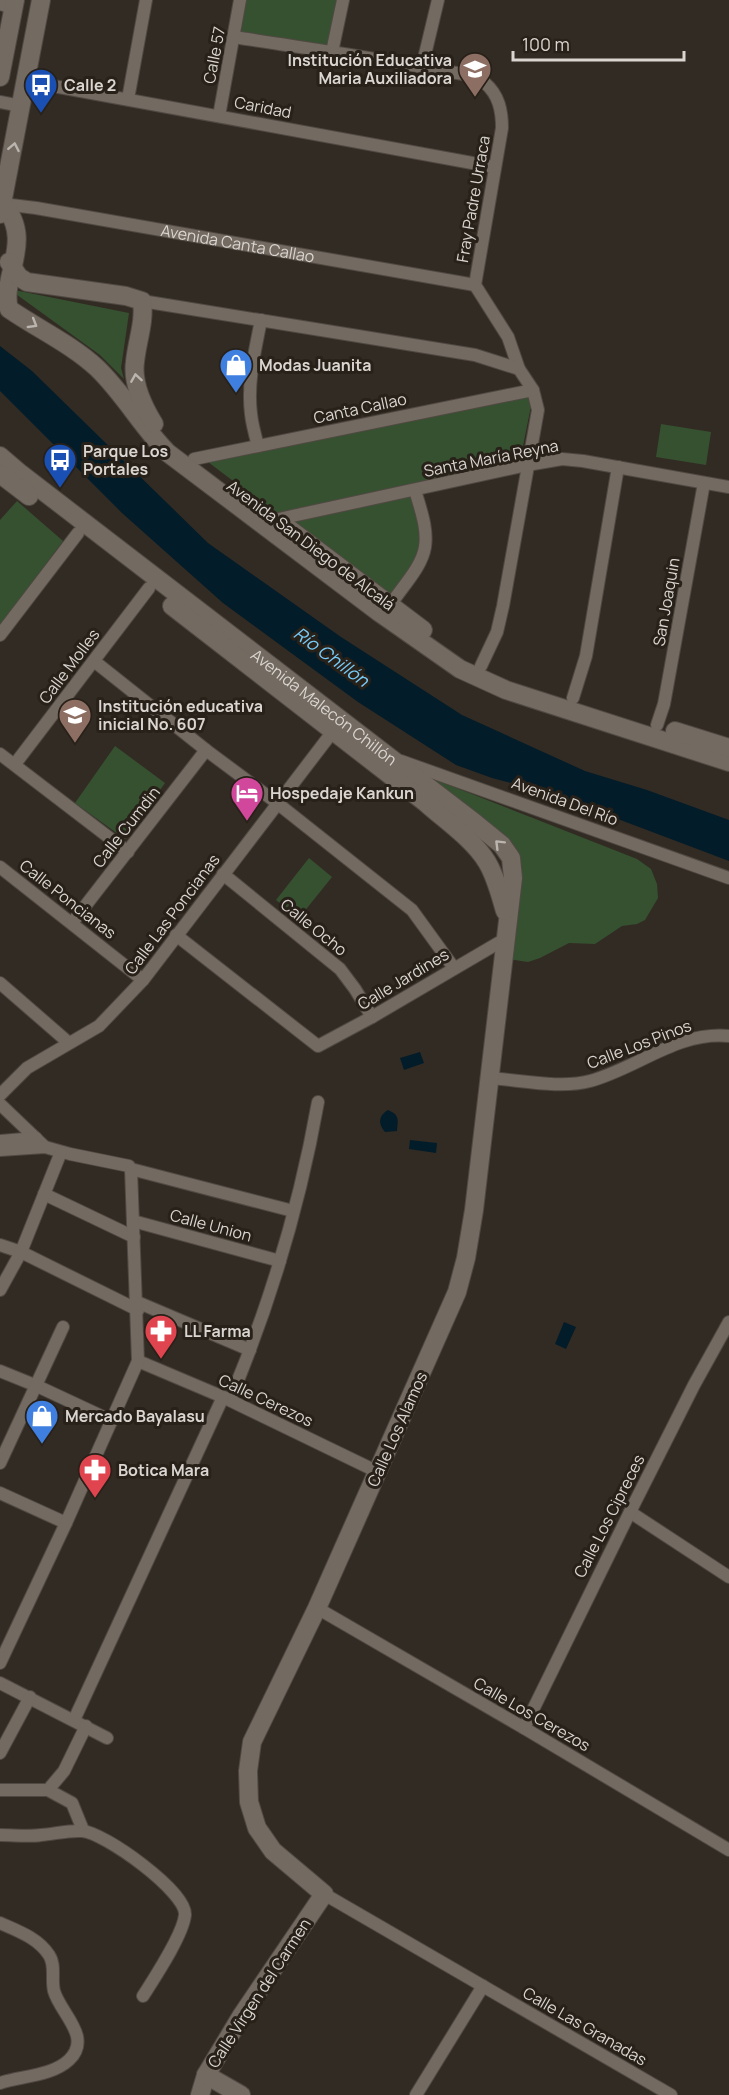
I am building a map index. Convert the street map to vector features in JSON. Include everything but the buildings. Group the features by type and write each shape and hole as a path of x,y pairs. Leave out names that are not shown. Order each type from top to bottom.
{"street":[{"path":"1,208 41,0"},
{"path":"128,99 146,0"},
{"name":"Calle 57","path":"219,116 240,0"},
{"path":"332,52 343,0"},
{"path":"422,67 438,0"},
{"path":"0,77 9,4"},
{"name":"Fray Padre Urraca","path":"234,37 469,76 484,81 495,94 502,110 502,128 475,285 508,337 519,369 533,390 538,410 503,606 497,632 481,666"},
{"name":"Caridad","path":"26,81 494,167"},
{"path":"0,102 21,106"},
{"name":"Avenida San Diego de Alcalá","path":"1,208 10,213 14,222 9,262 1,289 2,301 9,309 96,367 128,403 153,438 168,453 391,604 440,644 481,666 497,674 729,748"},
{"name":"Avenida Canta Callao","path":"1,208 36,208 475,285"},
{"path":"9,262 19,277 27,282 126,296 142,301 475,355 519,369"},
{"name":"Avenida San Diego de Alcalá","path":"142,301 144,316 134,365 140,396 160,432 416,639 453,664 487,682 729,762"},
{"path":"258,446 251,414 250,392 251,373 261,320"},
{"name":"Canta Callao","path":"194,459 533,390"},
{"path":"0,447 21,474"},
{"name":"Avenida Malecón Chillón","path":"0,456 337,726 464,836 487,862 496,880 507,918"},
{"name":"Santa María Reyna","path":"268,521 562,459 729,488"},
{"path":"573,698 586,656 618,467"},
{"name":"Avenida Malecón Chillón","path":"0,474 148,588 337,726 389,757 502,844 512,858 513,878 507,918"},
{"name":"San Joaquin","path":"657,725 664,704 704,483"},
{"path":"391,604 421,560 425,548 424,525 416,490"},
{"path":"0,635 78,533"},
{"name":"Calle Molles","path":"15,764 148,588"},
{"path":"94,661 412,910 454,968"},
{"name":"Calle Las Poncianas","path":"0,1095 27,1068 102,1023 143,980 337,726"},
{"name":"Calle Cumdin","path":"72,923 206,750"},
{"path":"0,753 128,852"},
{"name":"Avenida Del Río","path":"389,757 729,878"},
{"name":"Calle Poncianas","path":"0,867 143,980"},
{"name":"Calle Ocho","path":"223,874 340,969 356,989 372,1017"},
{"name":"Calle Los Alamos","path":"324,1894 273,1851 258,1828 249,1802 248,1771 252,1742 317,1608 457,1292 474,1210 507,918"},
{"name":"Calle Jardines","path":"176,935 318,1046 505,939"},
{"path":"0,982 69,1043"},
{"name":"Calle Los Pinos","path":"489,1078 569,1084 588,1082 608,1076 674,1044 694,1037 729,1036"},
{"path":"75,1720 250,1350 280,1261 311,1142 318,1102"},
{"path":"0,1104 40,1143"},
{"path":"0,1141 40,1143 61,1152 129,1166 131,1169 293,1210"},
{"path":"0,1150 40,1143"},
{"path":"0,1290 21,1252 61,1152"},
{"path":"0,1663 66,1523 138,1361 138,1306 131,1169"},
{"path":"44,1194 134,1237"},
{"name":"Calle Union","path":"134,1221 280,1261"},
{"path":"0,1245 21,1252 138,1306 250,1350"},
{"name":"Calle Los Cipreces","path":"524,1728 630,1512 729,1322"},
{"path":"0,1463 63,1327"},
{"name":"Calle Cerezos","path":"138,1361 226,1398 378,1472"},
{"path":"0,1371 112,1421"},
{"path":"0,1493 66,1523"},
{"path":"630,1512 729,1577"},
{"name":"Calle Los Cerezos","path":"317,1608 729,1850"},
{"path":"0,1683 107,1738"},
{"path":"0,1754 30,1697"},
{"path":"48,1790 64,1771 86,1726"},
{"path":"0,1790 48,1790 72,1803 83,1830"},
{"path":"0,1835 39,1836 83,1830 107,1840 130,1854 156,1876 184,1907 185,1916 172,1947 144,1996"},
{"name":"Calle Las Granadas","path":"324,1894 671,2095"},
{"name":"Calle Virgen del Carmen","path":"200,2095 206,2075 242,2015 324,1894"},
{"path":"0,1923 30,1936 50,1956 54,1991 79,2038 77,2050 69,2060 57,2067 0,2083"},
{"path":"416,2095 483,1986"},
{"path":"206,2075 241,2095"}],"green space":[{"path":"245,0 337,0 328,46 241,33"},
{"path":"9,289 129,313 121,368 124,379 100,355"},
{"path":"527,395 531,406 520,461 278,515 208,462"},
{"path":"661,424 711,432 706,465 656,457"},
{"path":"413,495 422,536 418,556 390,598 286,521"},
{"path":"17,501 63,541 0,625 0,520"},
{"path":"115,746 165,783 125,839 75,803"},
{"path":"421,774 637,859 651,869 657,884 658,898 645,920 637,924 622,926 595,944 569,943 528,962 508,959 519,854"},
{"path":"309,858 332,877 299,918 276,900"}],"water":[{"name":"Río Chillón","path":"0,346 32,371 208,543 341,637 462,715 585,771 647,790 729,820 729,861 549,793 492,778 456,765 358,702 223,603 122,513 0,391"},
{"path":"420,1052 424,1063 404,1070 400,1058"},
{"path":"388,1110 397,1118 397,1131 385,1132 381,1126 381,1117"},
{"path":"410,1140 437,1143 436,1153 409,1149"},
{"path":"564,1322 576,1327 566,1349 555,1344"}],"place":[{"name":"Institución Educativa Maria Auxiliadora","path":"475,98"},
{"name":"Calle 2","path":"41,114"},
{"name":"Modas Juanita","path":"236,394"},
{"name":"Parque Los Portales","path":"60,489"},
{"name":"Institución educativa inicial No. 607","path":"75,744"},
{"name":"Hospedaje Kankun","path":"247,822"},
{"name":"LL Farma","path":"161,1360"},
{"name":"Mercado Bayalasu","path":"42,1445"},
{"name":"Botica Mara","path":"95,1499"}]}
